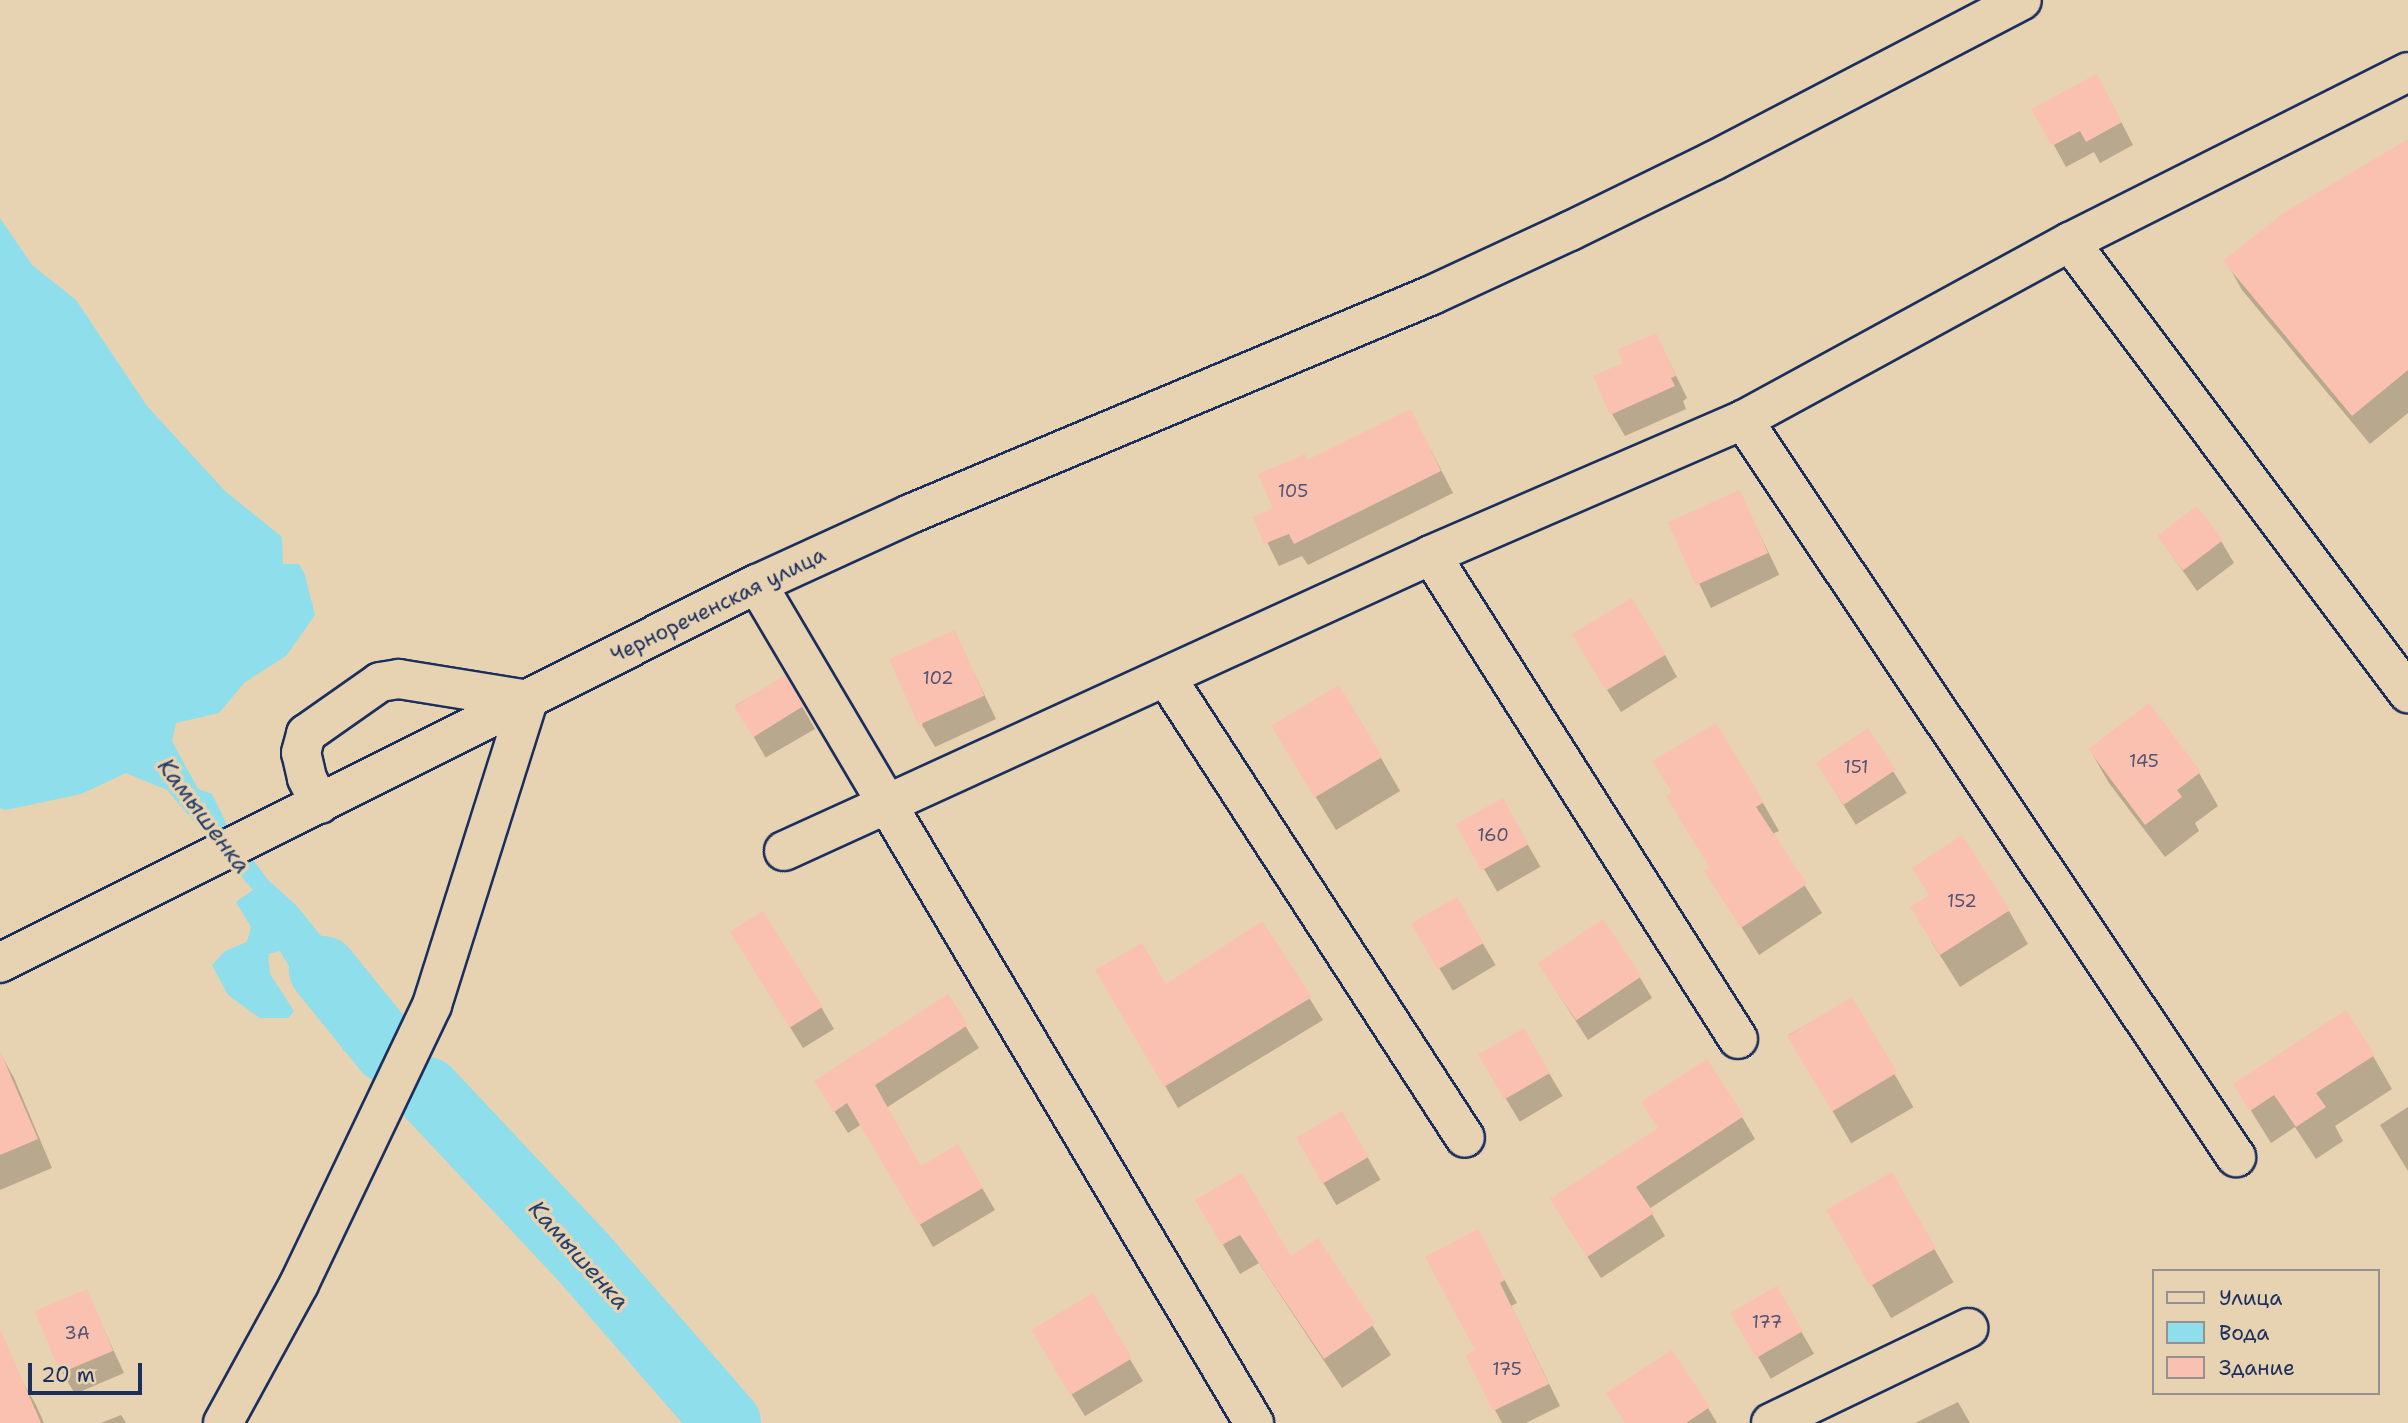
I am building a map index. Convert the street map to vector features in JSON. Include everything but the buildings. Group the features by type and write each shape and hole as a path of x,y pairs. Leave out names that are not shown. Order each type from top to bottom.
{"street":[{"name":"Чернореченская улица","path":"0,963 757,584 910,514 1433,295 1570,231 2022,0"},
{"path":"784,851 1432,555 1743,420 2070,242 2408,72"},
{"path":"2070,242 2408,693"},
{"path":"1743,420 2236,1157"},
{"path":"1432,555 1738,1039"},
{"path":"757,584 1254,1423"},
{"path":"1166,677 1465,1138"},
{"path":"223,1423 299,1284 432,1005 528,700 399,679 380,682 306,734 302,753 307,778 320,804"},
{"path":"1771,1423 1968,1328"}],"water":[{"path":"0,218 32,265 76,300 147,406 225,491 282,537 283,564 299,564 305,575 315,615 286,656 245,682 219,713 176,723 172,741 198,789 212,794 227,825 268,880 296,905 356,979 384,996 394,1027 367,1058 342,1050 346,1039 337,1022 300,985 280,951 268,954 270,974 294,1011 288,1018 260,1018 228,995 212,965 225,951 247,942 251,927 236,902 253,890 167,790 126,773 81,794 6,810 0,808"}],"waterway":[{"name":"Камышенка","path":"323,970 387,1049"},
{"name":"Камышенка","path":"427,1091 582,1256 727,1423"}]}
